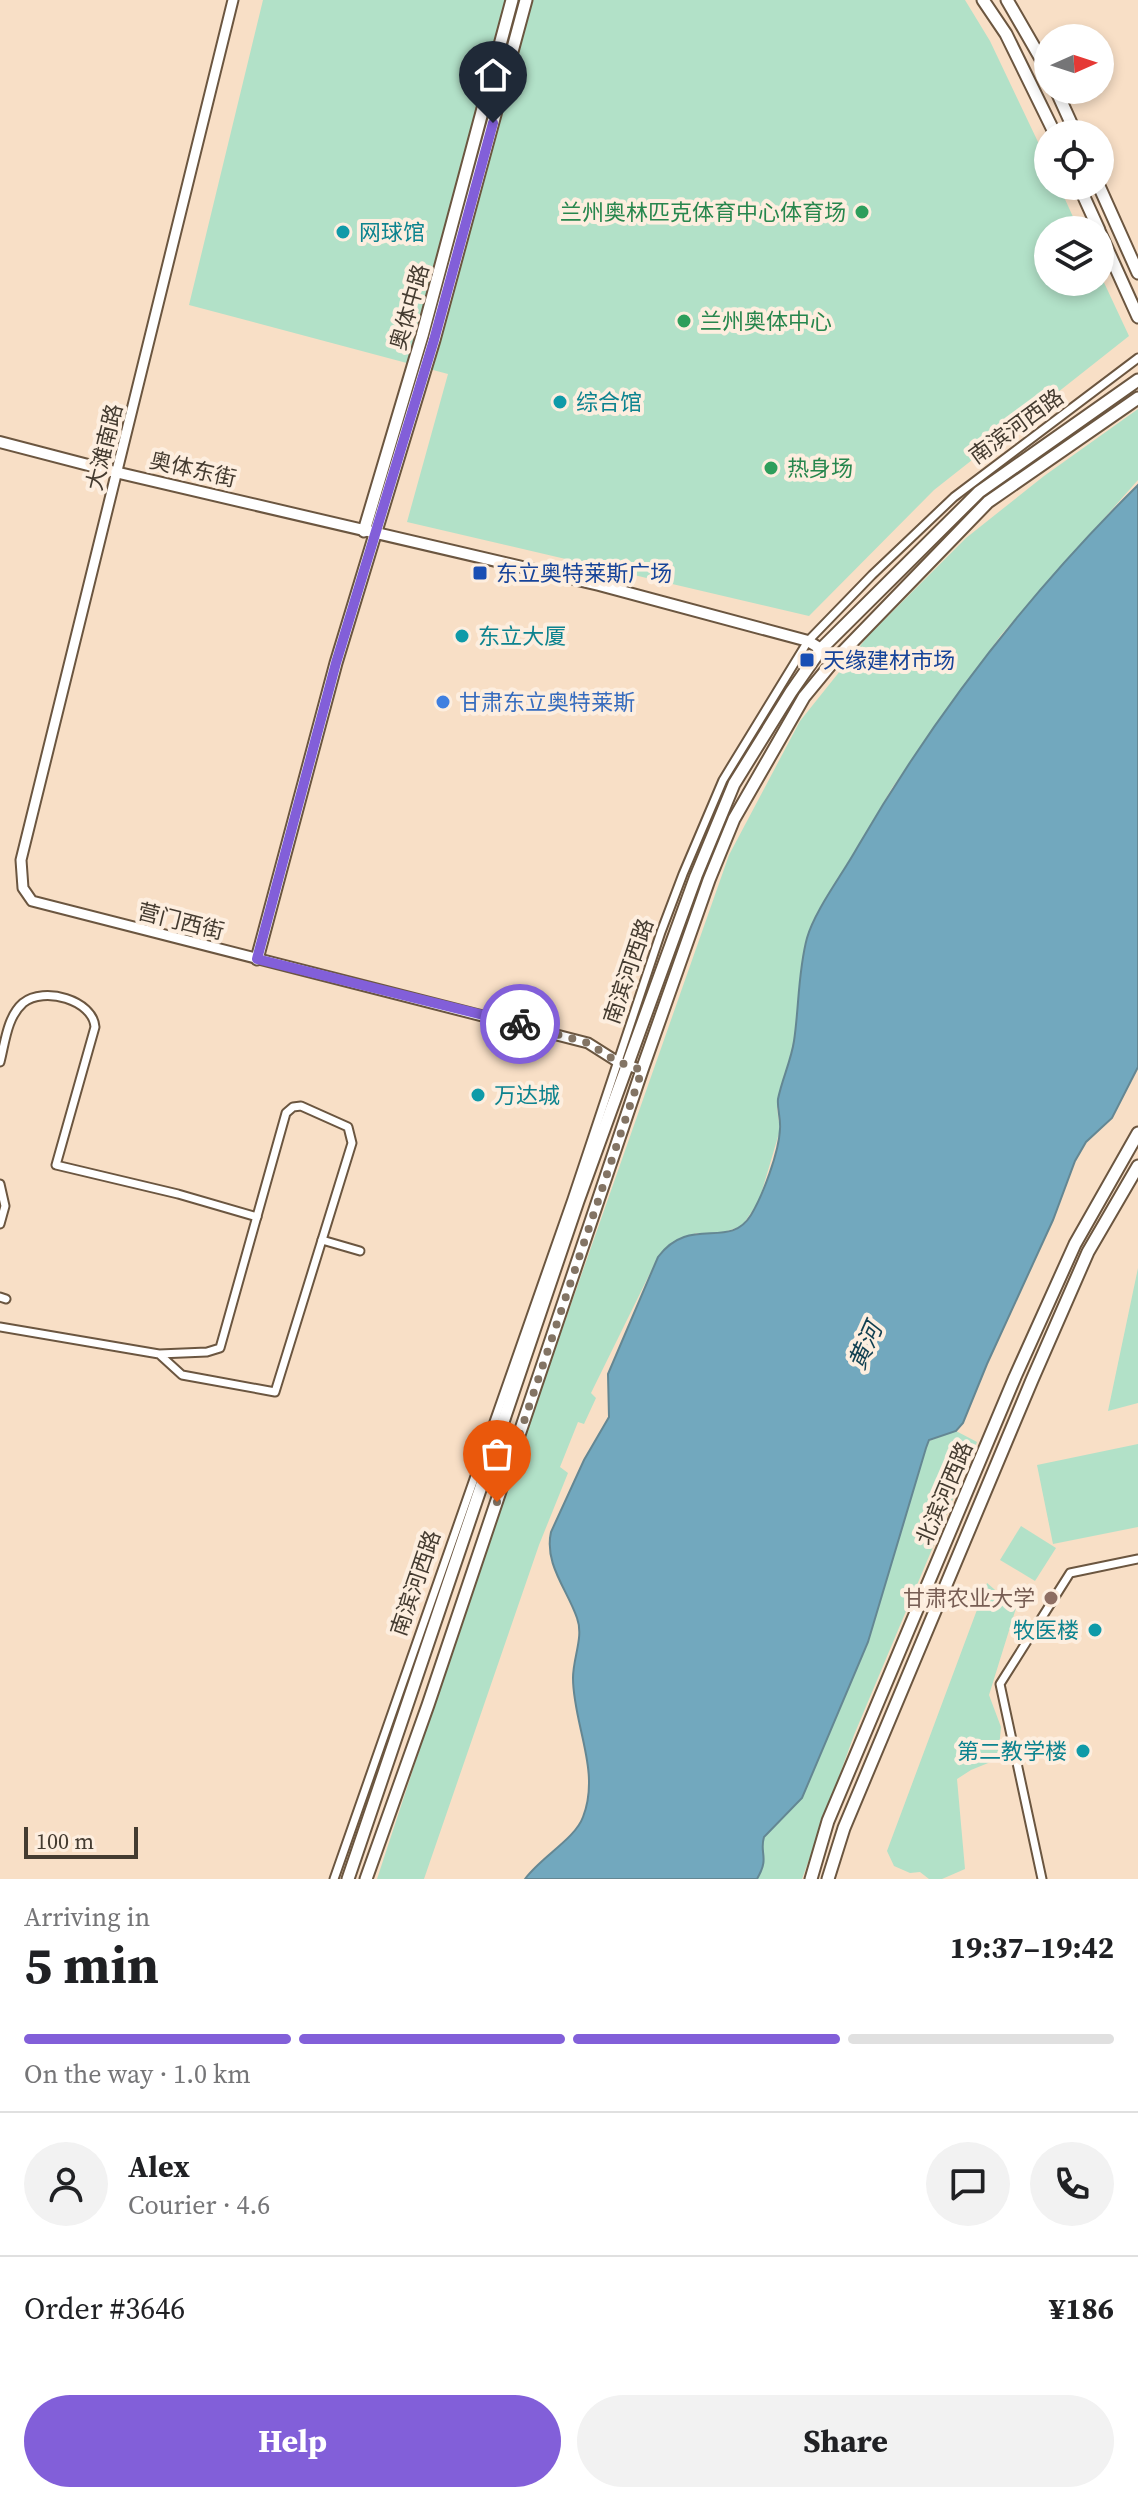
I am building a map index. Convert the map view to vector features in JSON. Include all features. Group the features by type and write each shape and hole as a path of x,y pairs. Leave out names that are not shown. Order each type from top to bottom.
{"main road":[{"name":"奥体中路","path":"364,531 422,336 512,0"},
{"name":"奥体中路","path":"257,959 336,663 434,340 526,0"},
{"path":"983,0 1006,34 1048,120"},
{"path":"1007,0 1034,47"},
{"path":"1105,200 1138,273"},
{"path":"1114,265 1138,317"},
{"name":"南滨河西路","path":"348,1879 575,1200 624,1064 734,784 821,649 979,492 1138,380"},
{"name":"南滨河西路","path":"366,1879 428,1705 642,1070 709,880 734,819 804,697 832,663 988,502 1138,398"},
{"name":"奥体东街","path":"0,442 115,472 599,585 808,641 821,649"},
{"path":"821,649 832,663"},
{"name":"北滨河西路","path":"811,1879 828,1821 1075,1244 1138,1133"},
{"name":"北滨河西路","path":"828,1879 844,1828 1088,1252 1138,1166"},
{"path":"983,1454 999,1461"}],"street":[{"name":"大滩南路","path":"32,901 23,888 21,860 233,0"},
{"name":"南滨河西路","path":"624,1064 683,874 718,791 808,641 954,497 1138,358"},
{"name":"营门西街","path":"32,901 588,1043 624,1064 642,1070"},
{"path":"0,1062 10,1024 25,1002 50,994 63,997 87,1010 94,1017 95,1027 56,1165 178,1194 257,1217"},
{"path":"0,1327 159,1354 207,1352 220,1348 286,1113 293,1107 301,1106 348,1127 352,1143 275,1392 182,1375 159,1354"},
{"path":"0,1184 5,1206 0,1224"},
{"name":"南滨河西路","path":"334,1879 575,1200"},
{"path":"575,1200 596,1207"},
{"path":"322,1240 360,1251"},
{"path":"1042,1879 1000,1684 1070,1573 1138,1559"}],"green space":[{"name":"兰州奥体中心","path":"263,0 965,0 990,41 1034,134 1034,200 1065,200 1073,216 1034,216 1034,296 1110,296 1129,336 934,490 809,616 407,522 448,374 189,305"},
{"path":"1138,409 1138,480 1001,635 892,788 823,907 805,945 794,1042 777,1108 780,1130 759,1201 742,1226 721,1233 696,1233 658,1257 591,1393 596,1398 584,1424 578,1422 560,1467 568,1473 539,1545 424,1879 377,1879 492,1529 729,855 800,721 868,636 966,538 1044,476"},
{"path":"1138,1268 1138,1403 1108,1411"},
{"path":"956,1431 977,1442 854,1735 802,1879 757,1879 764,1861 764,1837 802,1798 868,1643 929,1441"},
{"path":"1138,1444 1138,1527 1053,1544 1037,1465"},
{"path":"1021,1526 1056,1548 1035,1581 1000,1560"},
{"path":"987,1583 1016,1608 989,1695 1001,1727 998,1759 957,1779 965,1869 942,1879 929,1879 920,1872 910,1873 894,1866 887,1851"}],"water":[{"name":"黄河","path":"1138,485 1138,1067 1112,1118 1086,1142 1075,1161 1053,1220 963,1423 956,1431 929,1440 868,1642 802,1798 764,1837 764,1861 757,1879 525,1879 573,1833 583,1817 588,1800 588,1765 573,1678 579,1625 554,1566 551,1532 584,1460 609,1417 608,1374 658,1257 670,1244 683,1237 732,1231 751,1215 777,1149 780,1125 778,1099 794,1041 804,951 816,916 918,750 951,703 1021,613"}],"way so far":[{"path":"497,1502 642,1070 618,1062 588,1043 520,1024"}],"place":[{"name":"兰州奥林匹克体育中心体育场","path":"862,212"},
{"name":"网球馆","path":"343,232"},
{"name":"兰州奥体中心","path":"684,321"},
{"name":"综合馆","path":"560,402"},
{"name":"热身场","path":"771,468"},
{"name":"东立奥特莱斯广场","path":"480,573"},
{"name":"东立大厦","path":"462,636"},
{"name":"天缘建材市场","path":"807,660"},
{"name":"甘肃东立奥特莱斯","path":"443,702"},
{"name":"万达城","path":"478,1095"},
{"name":"甘肃农业大学","path":"1051,1598"},
{"name":"牧医楼","path":"1095,1630"},
{"name":"第二教学楼","path":"1083,1751"}],"route":[{"path":"493,123 434,340 336,663 257,959 520,1024"}]}
